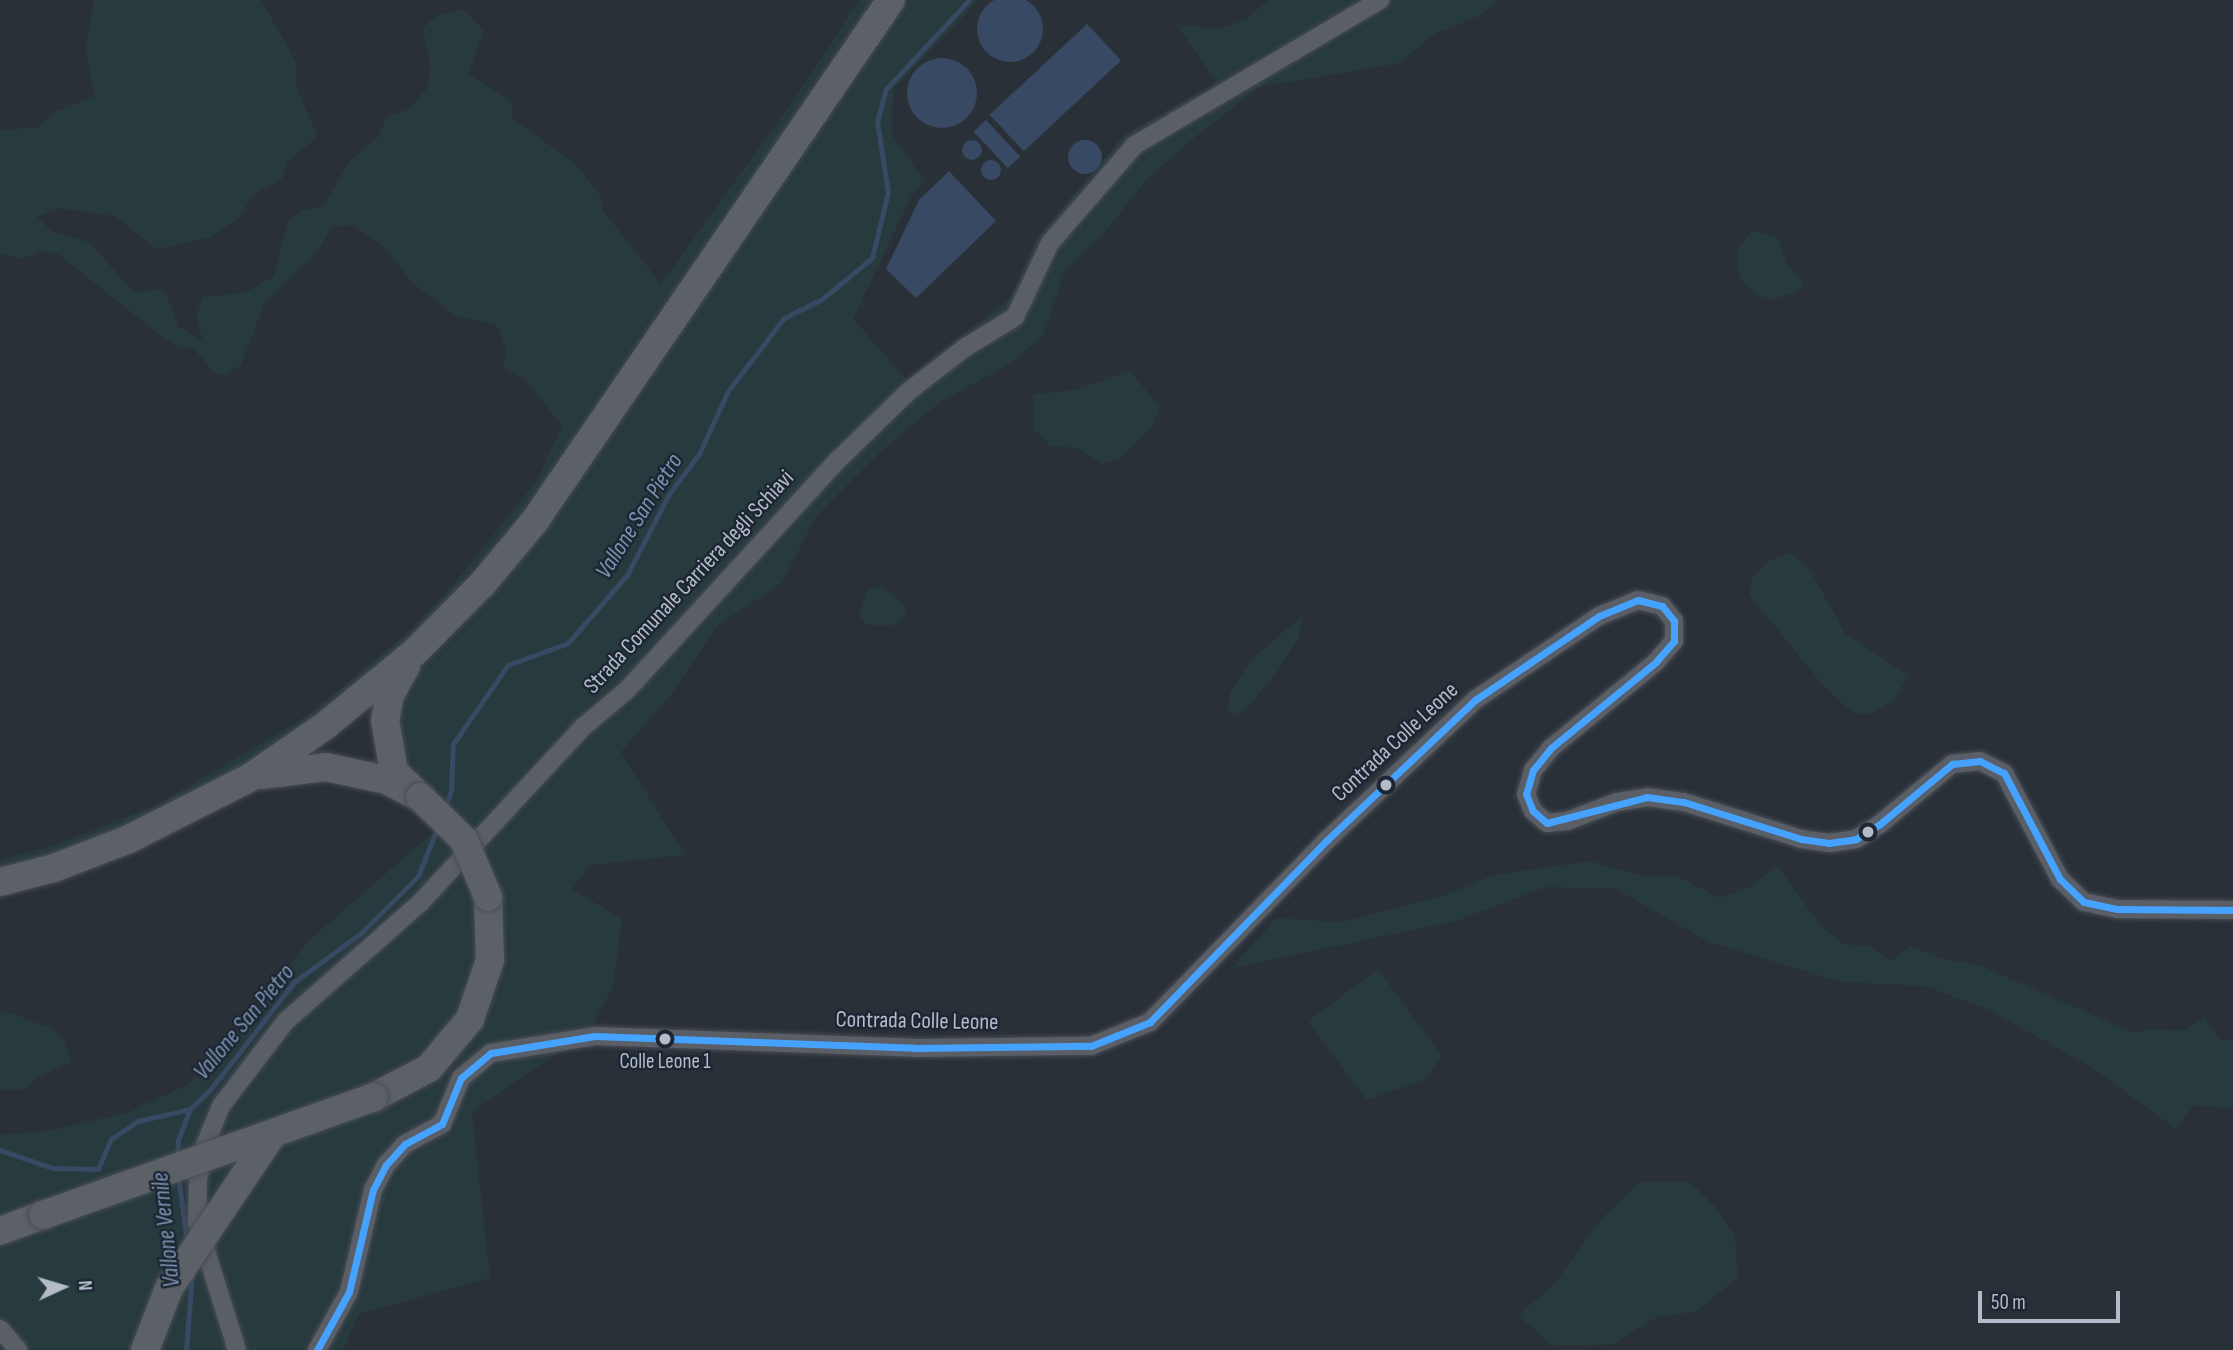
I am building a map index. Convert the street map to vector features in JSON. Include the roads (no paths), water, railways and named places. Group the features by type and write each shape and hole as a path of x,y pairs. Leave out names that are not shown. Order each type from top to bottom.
{"main road":[{"path":"0,882 54,868 129,839 251,777 326,725 415,652 484,582 556,488 637,365 891,0"},
{"path":"5,1233 43,1216 374,1097 429,1068 470,1019 490,960 488,897 464,840 394,772 385,720 390,695 415,652"},
{"path":"251,777 326,767 386,780 420,797"},
{"path":"145,1350 169,1288 271,1136"}],"street":[{"name":"Strada Comunale Carriera degli Schiavi","path":"237,1350 197,1222 198,1179 205,1145 221,1106 286,1021 420,903 583,727 627,690 839,458 909,391 966,347 1014,317 1050,243 1135,145 1380,0"},
{"name":"Contrada Colle Leone","path":"317,1350 349,1292 373,1190 386,1165 405,1144 442,1124 461,1078 491,1053 595,1036 915,1048 1091,1046 1150,1022 1327,840 1475,700 1599,616 1638,600 1662,606 1674,621 1674,641 1656,662 1551,748 1533,770 1526,794 1533,811 1547,823 1567,821 1617,802 1647,797 1684,802 1801,839 1829,843 1856,839 1880,824 1952,764 1980,761 2004,773 2060,878 2084,902 2117,909 2233,910"},
{"path":"2,1328 18,1350"}],"water":[{"path":"1004,-4 1016,-4 1028,1 1038,11 1043,29 1041,42 1028,57 1016,62 1004,62 992,57 982,47 977,35 977,23 982,11 992,1"},
{"path":"1087,24 1121,61 1024,151 990,115"},
{"path":"942,58 967,68 977,93 967,118 942,128 917,118 907,93 917,68"},
{"path":"986,120 1020,157 1008,168 974,132"},
{"path":"972,140 979,143 982,150 979,157 972,160 965,157 962,150 965,143"},
{"path":"1085,140 1097,145 1102,157 1097,169 1085,174 1073,169 1068,157 1073,145"},
{"path":"991,160 998,163 1001,170 998,177 991,180 984,177 981,170 984,163"},
{"path":"949,171 996,221 916,298 886,269 919,200"}],"waterway":[{"name":"Vallone San Pietro","path":"444,810 451,791 453,744 508,665 568,643 627,575 669,494 699,454 728,391 784,318 822,299 872,258 888,192 877,122 886,89 969,0"},
{"name":"Vallone San Pietro","path":"177,1159 178,1140 190,1109 210,1090 294,982 361,933 418,876 438,826"},
{"path":"0,1150 53,1168 98,1169 111,1139 138,1121 190,1109"},
{"name":"Vallone Vernile","path":"178,1176 187,1243"},
{"name":"Vallone Vernile","path":"186,1350 192,1273"}],"place":[{"name":"Colle Leone 1","path":"665,1039"}]}
